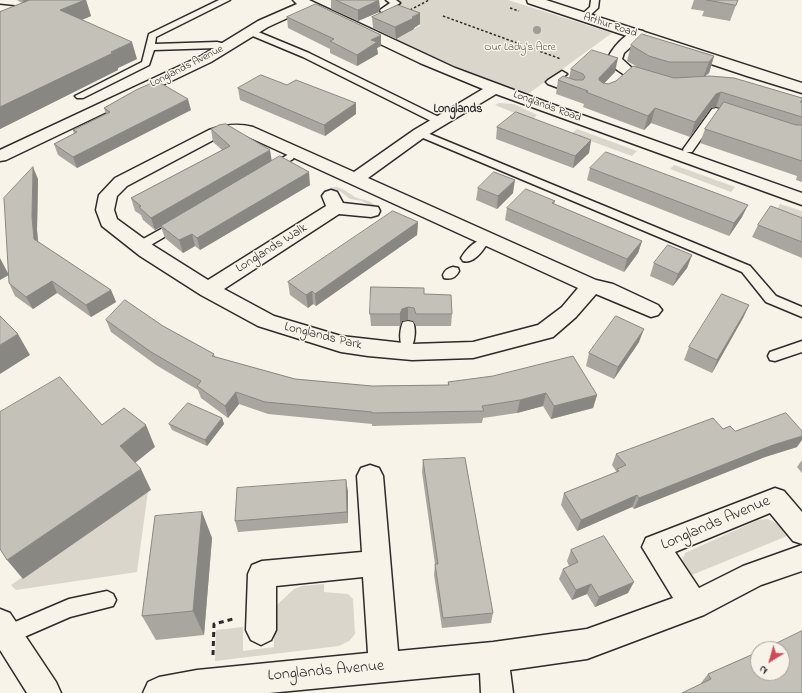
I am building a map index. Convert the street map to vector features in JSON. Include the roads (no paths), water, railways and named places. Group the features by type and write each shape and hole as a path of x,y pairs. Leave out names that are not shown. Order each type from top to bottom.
{"street":[{"name":"Arthur Road","path":"533,0 752,73 802,88"},
{"name":"Longlands Road","path":"303,2 378,15 425,60 495,88 802,199"},
{"name":"Longlands Avenue","path":"0,156 206,59 263,24 303,2"},
{"path":"638,34 618,51 614,60 627,71 642,78 670,86"},
{"path":"615,83 627,71"},
{"path":"356,178 420,133 495,88"},
{"name":"Longlands Park","path":"218,125 247,130 356,178 591,286 569,312 545,331 473,350 412,352 341,344 303,334 266,321 208,290 140,246 108,222 105,210 108,195 121,182 215,134 218,125"},
{"name":"Longlands Walk","path":"208,290 334,202 370,211"},
{"path":"591,286 606,289 651,310"},
{"path":"370,476 384,667"},
{"name":"Longlands Avenue","path":"694,605 656,547 775,499 802,532"},
{"name":"Longlands Avenue","path":"159,693 197,685 223,682 493,656 587,644 694,605 753,575 802,558"},
{"path":"261,621 262,574 377,563"},
{"path":"4,629 45,693"},
{"path":"493,656 497,693"}],"lane":[{"path":"0,8 24,9 50,0"},
{"path":"80,96 146,63 152,36 226,0"},
{"path":"582,17 594,8 595,0"},
{"path":"251,32 303,54 439,121"},
{"path":"150,47 217,45 227,47"},
{"path":"562,74 551,82 576,91"},
{"path":"688,150 716,110 743,119"},
{"path":"420,133 746,269 771,299 802,312"},
{"path":"259,176 290,157"},
{"path":"140,246 188,217"},
{"path":"467,258 481,244"},
{"path":"407,342 408,326"},
{"path":"775,356 802,346"},
{"path":"4,629 69,608 107,600"}],"district":[{"name":"Longlands","path":"458,110"}],"park label":[{"name":"Our Lady's Acre","path":"520,48"}]}
